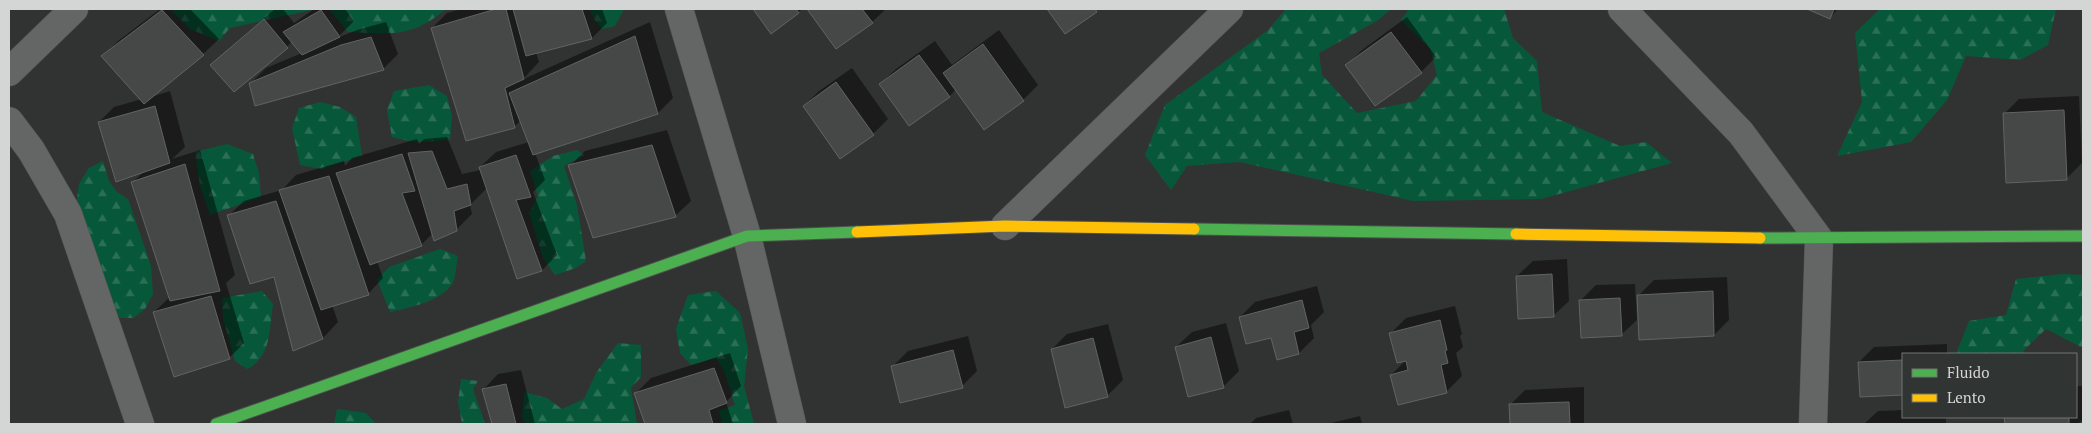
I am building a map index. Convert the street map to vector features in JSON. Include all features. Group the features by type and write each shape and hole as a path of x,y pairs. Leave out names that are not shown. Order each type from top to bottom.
{"street":[{"path":"9,72 74,9"},
{"path":"679,9 748,236 792,424"},
{"path":"1005,226 1229,9"},
{"path":"1622,9 1741,133 1819,239 1813,424"},
{"path":"9,121 31,150 68,214 140,424"},
{"path":"216,424 748,236 1005,226 1819,239 2083,236"}],"green space":[{"path":"170,9 316,9 230,28 219,41 190,29"},
{"path":"329,9 446,9 434,18 411,30 377,33 348,32"},
{"path":"590,9 624,9 615,26 602,29 594,19"},
{"path":"1286,9 1391,9 1377,21 1319,53 1322,75 1357,113 1416,101 1437,75 1430,48 1401,20 1409,9 1504,9 1513,38 1537,61 1542,112 1620,146 1646,142 1672,163 1541,199 1413,201 1240,162 1187,166 1171,190 1145,155 1165,105 1268,30"},
{"path":"1880,9 2056,9 2048,45 2020,60 1966,56 1947,100 1911,142 1837,156 1862,102 1855,33"},
{"path":"429,85 447,96 452,116 450,139 421,142 392,137 387,110 394,91"},
{"path":"320,102 340,107 356,117 362,156 321,169 300,165 292,128 299,108"},
{"path":"227,144 253,154 259,173 261,197 210,215 200,186 195,152"},
{"path":"577,150 584,155 564,166 577,205 586,261 576,268 555,275 543,258 529,213 538,196 530,171 553,156"},
{"path":"103,161 109,181 117,192 128,199 151,266 153,294 145,309 133,318 120,318 108,306 76,205 79,184 89,168"},
{"path":"440,249 458,256 452,284 447,290 433,299 390,312 377,280 389,267"},
{"path":"2063,274 2083,275 2083,348 2046,329 2024,350 2024,353 1956,353 1969,321 2006,315 2016,279"},
{"path":"262,291 273,304 270,332 261,357 247,369 235,361 223,319 222,298"},
{"path":"716,291 740,313 748,349 744,386 754,424 722,424 719,411 735,405 725,373 716,358 691,365 680,353 676,329 688,295"},
{"path":"618,343 641,345 641,377 631,388 637,424 525,424 522,416 524,392 547,398 562,409 584,399 596,373"},
{"path":"461,379 478,381 473,389 485,424 462,424 458,402"},
{"path":"337,409 366,413 376,424 334,424"}],"building":[{"path":"496,9 506,9 524,79 505,88 515,128 466,141 431,28"},
{"path":"513,9 582,9 592,39 526,56"},
{"path":"753,9 796,9 799,13 771,34"},
{"path":"807,9 862,9 873,23 836,49"},
{"path":"1047,9 1095,9 1097,12 1065,34"},
{"path":"1807,9 1834,9 1830,19"},
{"path":"162,10 204,55 144,104 101,56"},
{"path":"321,10 340,37 302,55 283,32"},
{"path":"264,19 288,48 234,92 210,65"},
{"path":"1391,32 1422,73 1375,106 1345,65"},
{"path":"635,36 658,114 533,155 509,93"},
{"path":"371,37 384,70 255,106 249,83 341,45"},
{"path":"983,44 1024,101 984,130 943,73"},
{"path":"919,55 950,97 909,126 879,84"},
{"path":"836,82 874,135 840,159 803,106"},
{"path":"155,106 170,163 116,182 98,122"},
{"path":"2064,110 2067,180 2006,183 2003,113"},
{"path":"652,145 676,217 593,238 568,165"},
{"path":"432,151 447,189 467,184 471,205 454,211 457,231 434,241 408,153"},
{"path":"402,154 415,191 402,193 422,246 370,265 336,173"},
{"path":"516,155 531,197 516,200 542,271 517,279 479,167"},
{"path":"185,164 220,291 170,301 131,182"},
{"path":"329,176 369,295 321,310 279,190"},
{"path":"276,201 323,339 293,351 274,277 250,284 227,215"},
{"path":"1552,274 1554,317 1518,319 1516,276"},
{"path":"1713,291 1714,336 1639,340 1637,295"},
{"path":"211,296 230,359 174,377 153,312"},
{"path":"1620,298 1622,336 1581,338 1579,300"},
{"path":"1302,300 1309,328 1294,332 1299,354 1277,360 1271,338 1246,344 1239,317"},
{"path":"1440,320 1447,350 1445,351 1448,363 1441,365 1447,393 1398,405 1390,375 1408,370 1406,361 1397,363 1389,333"},
{"path":"1211,337 1224,388 1188,397 1175,347"},
{"path":"1093,338 1108,397 1065,408 1051,349"},
{"path":"953,350 963,388 900,403 891,366"},
{"path":"1902,360 1902,395 1860,397 1858,362"},
{"path":"714,368 727,403 709,410 713,424 645,424 634,393"},
{"path":"506,384 516,424 492,424 482,389"},
{"path":"1569,402 1570,424 1510,424 1509,404"},
{"path":"2004,418 2069,418 2069,424 2005,424"}],"traffic: fast":[{"path":"1194,229 1516,234"},
{"path":"216,424 747,236 857,232"},
{"path":"1760,238 2083,236"}],"traffic: slow":[{"path":"857,232 1005,226 1194,229"},
{"path":"1516,234 1760,238"}]}
